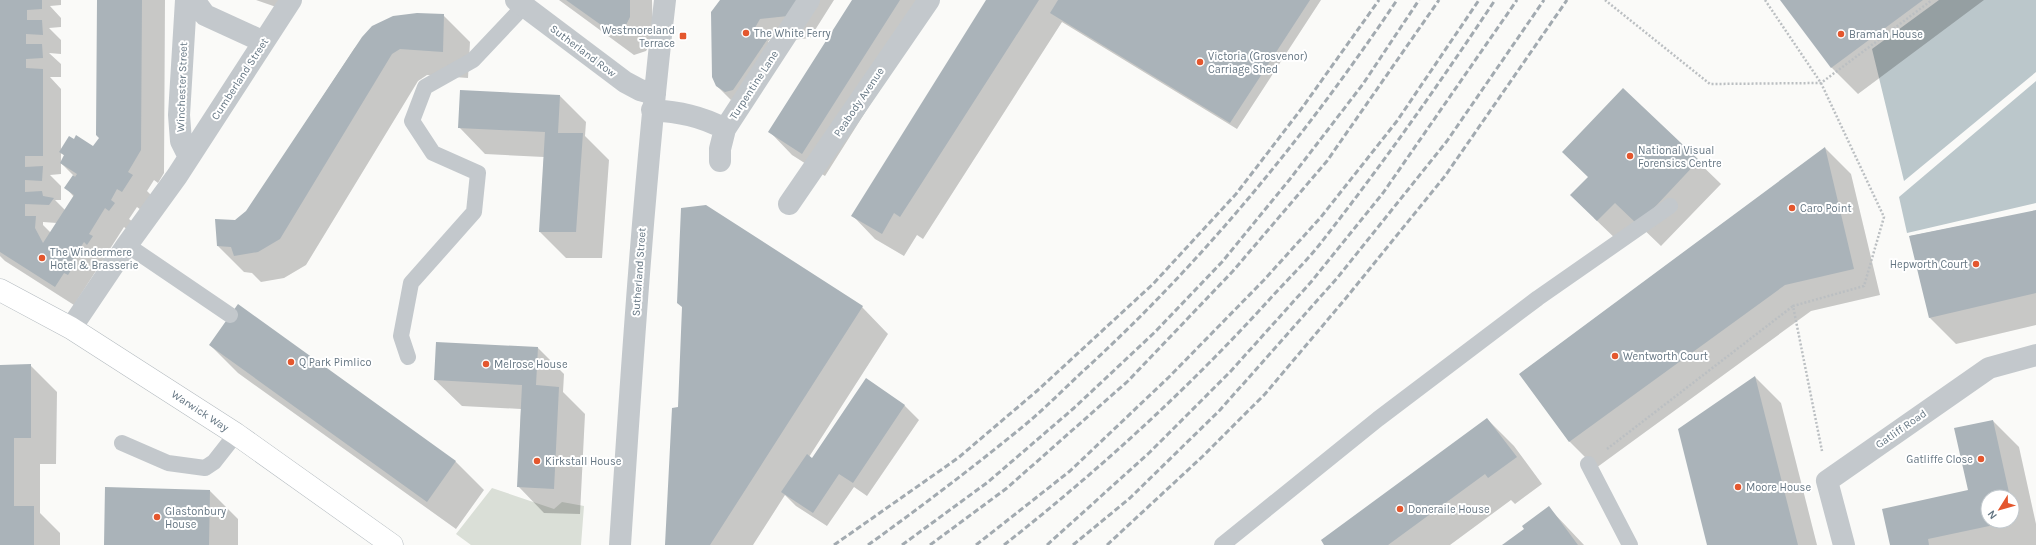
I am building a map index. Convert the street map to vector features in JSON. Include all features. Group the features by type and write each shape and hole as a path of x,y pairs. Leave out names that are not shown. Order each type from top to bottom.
{"street":[{"name":"Winchester Street","path":"186,0 179,115 181,141 189,158"},
{"path":"194,0 205,15 264,42"},
{"name":"Cumberland Street","path":"189,158 291,0"},
{"name":"Sutherland Street","path":"620,545 638,275 654,102 666,0"},
{"name":"Turpentine Lane","path":"720,161 719,154 725,129 748,97 809,0"},
{"name":"Peabody Avenue","path":"789,204 929,0"},
{"name":"Sutherland Row","path":"520,3 625,82 640,90 654,102"},
{"name":"Turpentine Lane","path":"654,102 709,120 725,129"},
{"path":"71,328 127,245 173,183 189,158"},
{"name":"Warwick Way","path":"0,290 71,328 236,434 392,545"},
{"name":"Gatliff Road","path":"1827,482 1988,368 2036,355"},
{"path":"1827,482 1844,545"}],"lane":[{"path":"408,357 401,336 411,283 474,212 478,173 433,153 412,121 425,87 473,60 520,3"},
{"path":"1222,545 1390,410 1538,298 1670,206"},
{"path":"127,245 230,315"},
{"path":"122,443 168,463 206,468 214,462 236,434"},
{"path":"1588,464 1630,545"}],"path":[{"path":"1605,0 1710,84 1820,83 1932,0"},
{"path":"1588,464 1794,306 1864,286 1884,217 1820,83 1765,0"},
{"path":"1794,306 1827,482"}],"shaded area":[{"path":"1939,0 2036,0 2036,72 1904,181 1872,49"},
{"path":"2036,81 2036,203 1907,233 1899,197"},
{"path":"492,488 554,509 562,502 584,506 581,545 471,545 456,534"}],"building":[{"path":"0,0 42,0 42,9 27,10 27,20 42,20 43,35 26,34 26,44 42,44 43,58 26,59 26,68 43,69 43,156 25,156 25,167 43,166 42,181 25,180 25,192 42,191 43,196 54,198 49,205 25,204 25,216 36,216 35,228 43,243 74,195 64,188 73,175 75,177 77,174 60,163 64,155 59,152 69,136 74,139 76,135 93,146 99,138 96,135 97,0 142,0 141,150 128,172 133,175 122,192 117,189 111,200 115,203 109,211 105,208 89,234 93,236 87,245 84,242 69,265 73,267 68,275 64,273 55,287 0,252"},
{"path":"566,0 630,0 630,17 624,29 611,32"},
{"path":"720,0 798,0 788,16 760,19 753,31 767,40 733,90 725,92 716,86 712,77 711,12"},
{"path":"852,0 900,0 802,154 768,132"},
{"path":"986,0 1039,0 900,217 894,213 882,234 851,216"},
{"name":"Victoria (Grosvenor) Carriage Shed","path":"1058,0 1310,0 1230,123 1050,13"},
{"name":"Bramah House","path":"1780,0 1923,0 1831,68"},
{"path":"417,13 444,14 443,52 400,49 392,54 280,239 258,252 234,256 231,247 217,246 215,219 235,220 246,211 362,37 372,26 393,16"},
{"name":"National Visual Forensics Centre","path":"1623,88 1699,160 1638,225 1615,203 1597,221 1570,195 1588,177 1562,152"},
{"path":"460,90 560,95 558,133 583,133 576,232 539,232 545,132 458,128"},
{"path":"1825,147 1854,269 1785,285 1569,442 1519,374"},
{"path":"706,205 863,306 710,545 665,545 672,408 678,407 682,307 677,303 681,208"},
{"name":"Hepworth Court","path":"2036,210 2036,293 1929,318 1909,236"},
{"path":"238,304 456,461 427,502 209,345"},
{"path":"436,342 538,347 536,385 559,387 554,489 517,487 522,385 434,380"},
{"path":"31,364 31,438 14,438 14,506 34,506 34,545 0,545 0,365"},
{"name":"Moore House","path":"1755,376 1798,545 1707,545 1678,429"},
{"path":"866,378 905,405 853,483 839,474 813,513 781,492 807,454 812,458"},
{"name":"Doneraile House","path":"1487,418 1517,457 1488,478 1485,474 1388,545 1324,545 1321,540"},
{"name":"Gatliffe Close","path":"1993,420 2008,489 1980,489 1980,528 1928,539 1929,545 1890,545 1882,509 1968,490 1954,428"},
{"name":"Glastonbury House","path":"105,487 210,490 209,545 104,545"},
{"name":"Doneraile House","path":"1549,506 1578,545 1502,545 1524,529 1522,526"}],"railway":[{"path":"834,545 958,458 1038,390 1153,284 1236,194 1302,108 1379,0"},
{"path":"868,545 948,486 1026,424 1125,332 1168,288 1250,197 1326,101 1397,0"},
{"path":"902,545 988,482 1074,408 1155,332 1222,262 1290,179 1363,84 1419,0"},
{"path":"930,545 1007,488 1128,381 1233,271 1327,161 1439,0"},
{"path":"976,545 1070,471 1169,377 1264,280 1321,217 1397,121 1479,0"},
{"path":"1004,545 1074,488 1174,398 1308,259 1388,154 1432,93 1495,0"},
{"path":"1047,545 1150,452 1230,372 1311,282 1383,193 1517,0"},
{"path":"1073,545 1130,498 1220,410 1338,277 1447,141 1544,0"},
{"path":"1107,545 1203,456 1265,394 1346,298 1445,176 1567,0"}],"place":[{"name":"The White Ferry","path":"746,33"},
{"name":"Bramah House","path":"1841,34"},
{"name":"Westmoreland Terrace","path":"683,36"},
{"name":"Victoria (Grosvenor) Carriage Shed","path":"1200,62"},
{"name":"National Visual Forensics Centre","path":"1630,156"},
{"name":"Caro Point","path":"1792,208"},
{"name":"The Windermere Hotel & Brasserie","path":"42,258"},
{"name":"Hepworth Court","path":"1976,264"},
{"name":"Wentworth Court","path":"1615,356"},
{"name":"Q Park Pimlico","path":"291,362"},
{"name":"Melrose House","path":"486,364"},
{"name":"Gatliffe Close","path":"1981,459"},
{"name":"Kirkstall House","path":"537,461"},
{"name":"Moore House","path":"1738,487"},
{"name":"Doneraile House","path":"1400,509"},
{"name":"Glastonbury House","path":"157,517"}]}
